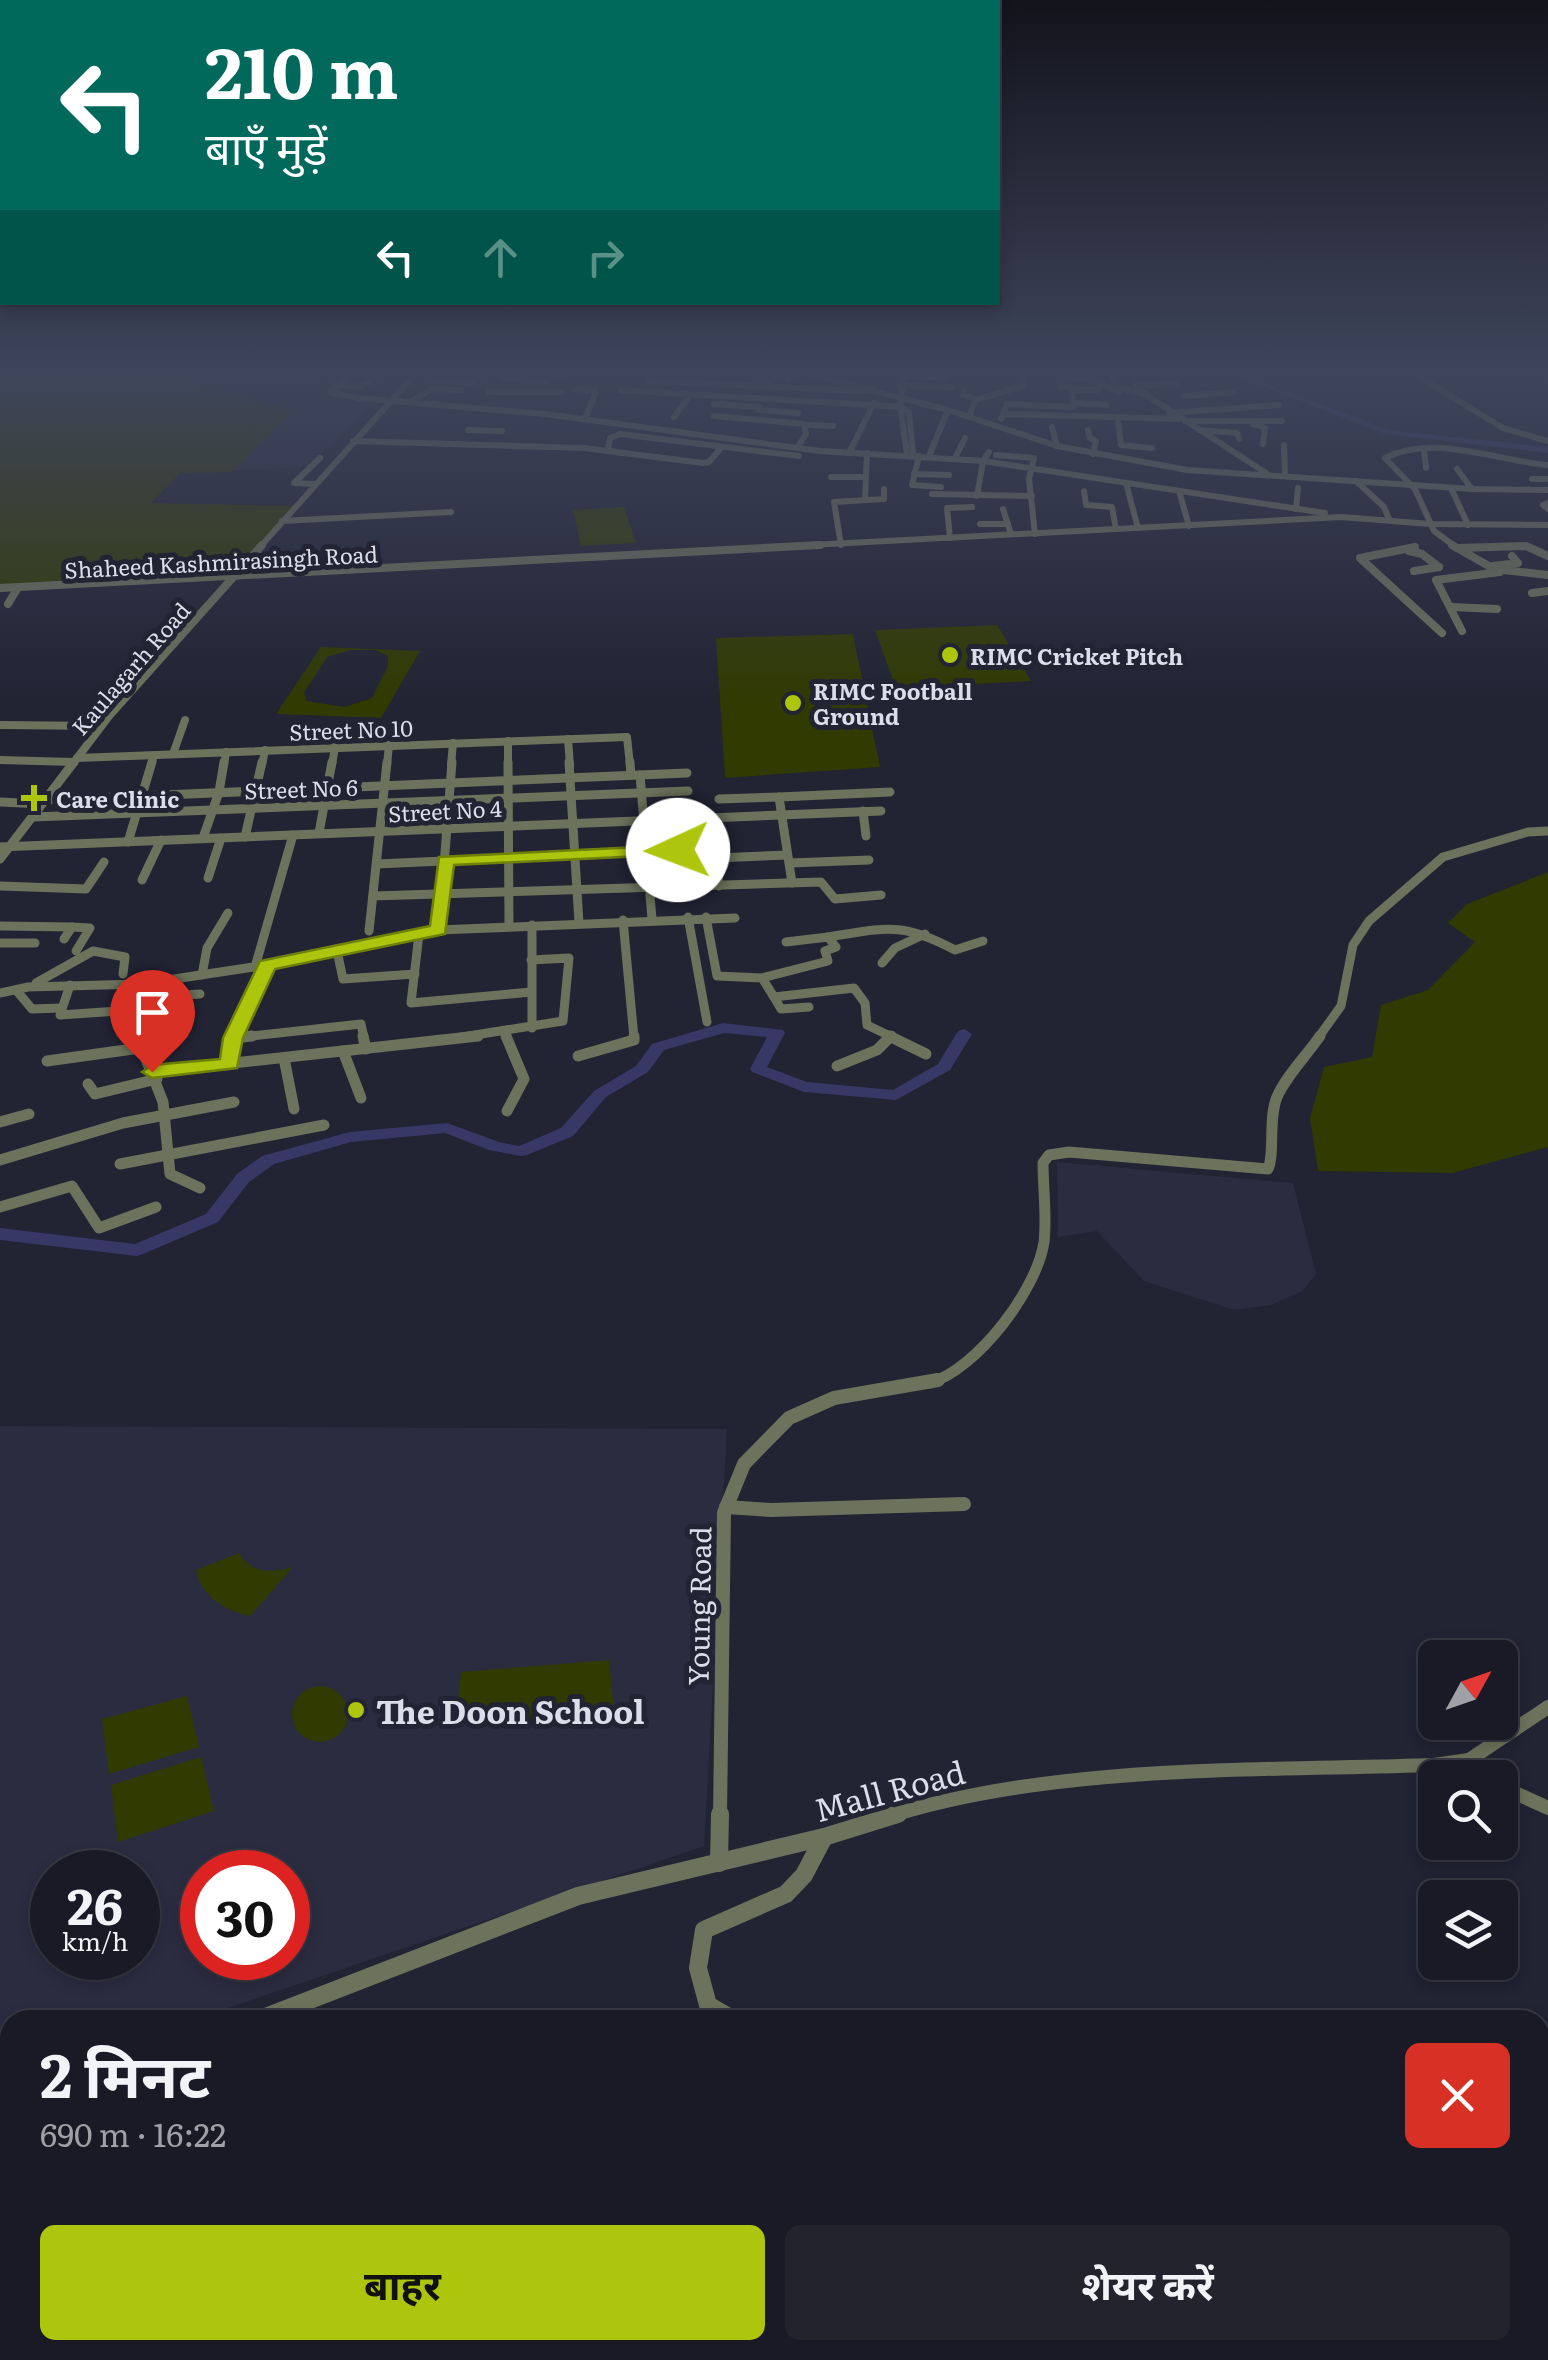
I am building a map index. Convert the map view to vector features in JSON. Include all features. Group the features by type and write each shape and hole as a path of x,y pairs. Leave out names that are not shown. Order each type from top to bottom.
{"street":[{"path":"305,483 314,484"},
{"path":"865,483 865,499"},
{"path":"912,483 917,490 940,486"},
{"path":"977,496 979,483"},
{"path":"1031,483 1036,534"},
{"path":"1071,488 1077,483"},
{"path":"1120,483 1341,517 1430,523"},
{"path":"1184,483 1182,492 1189,526"},
{"path":"1358,483 1384,507 1389,519"},
{"path":"1394,483 1543,490 1548,504"},
{"path":"1468,483 1472,489"},
{"path":"1507,483 1508,490"},
{"name":"Kaulagarh Road","path":"0,859 5,847 33,817 101,726 314,484"},
{"path":"1126,484 1138,528"},
{"path":"1410,484 1442,539 1504,572"},
{"path":"1296,509 1298,488"},
{"path":"1451,488 1468,526"},
{"path":"841,544 834,502 884,498 884,489"},
{"path":"1487,490 1490,500"},
{"path":"1084,491 1086,505 1112,507 1116,530"},
{"path":"932,494 1032,496"},
{"path":"1232,500 1240,523"},
{"path":"950,538 947,508 972,508"},
{"path":"1003,509 1011,535"},
{"path":"282,521 451,512"},
{"path":"1341,517 1468,526 1548,525"},
{"name":"Shaheed Kashmirasingh Road","path":"0,589 1341,517"},
{"name":"Shaheed Kashmirasingh Road","path":"0,589 1341,517"},
{"path":"1406,523 1412,549"},
{"path":"980,524 1008,524"},
{"path":"1386,545 1412,549 1440,568 1414,571"},
{"path":"1457,548 1526,546 1548,556"},
{"path":"1412,549 1360,558 1442,633"},
{"path":"1489,566 1517,562"},
{"path":"1462,631 1436,580 1504,572 1548,575"},
{"path":"8,604 17,589"},
{"path":"1532,593 1548,591"},
{"path":"1452,607 1496,609"},
{"path":"173,754 186,720"},
{"path":"0,724 101,726"},
{"name":"Street No 10","path":"0,760 628,738 636,775"},
{"path":"568,740 579,922"},
{"path":"508,742 509,926"},
{"path":"439,930 453,743"},
{"path":"369,931 386,802 389,746"},
{"path":"319,834 335,747"},
{"path":"245,836 265,750"},
{"path":"203,838 219,792 226,752"},
{"path":"128,842 154,755"},
{"path":"0,802 687,772"},
{"path":"636,775 642,793 652,919"},
{"name":"Street No 6","path":"33,817 688,791"},
{"path":"718,799 890,792"},
{"path":"779,797 792,884"},
{"path":"863,811 866,836"},
{"name":"Street No 4","path":"5,847 882,811"},
{"name":"Young Road","path":"719,1863 726,1506 744,1464 789,1418 834,1398 935,1382 972,1358 1030,1290 1044,1242 1043,1163 1049,1155 1069,1152 1258,1172 1268,1169 1272,1161 1268,1142 1277,1097 1342,1006 1353,945 1369,920 1444,856 1548,830"},
{"path":"230,1064 233,1038 261,966 293,834"},
{"path":"208,878 221,838"},
{"path":"142,880 162,840"},
{"path":"377,864 712,849 719,886"},
{"path":"716,858 870,860"},
{"path":"0,886 86,889 104,862"},
{"path":"374,896 650,885 824,883 834,899 881,895"},
{"path":"202,975 207,948 228,913"},
{"path":"707,917 715,938 713,963 717,976 762,978 830,960 825,951 836,947 828,937"},
{"path":"688,918 706,1022"},
{"path":"12,990 141,984 261,966 439,930 735,918"},
{"path":"578,1056 634,1040 623,920"},
{"path":"532,925 532,1028"},
{"path":"0,926 90,928 76,951"},
{"path":"786,942 894,926 925,934 954,950 983,941"},
{"path":"64,939 72,927"},
{"path":"419,934 413,1004 530,992"},
{"path":"882,963 895,948 925,934"},
{"path":"0,943 35,943"},
{"path":"12,990 93,951 126,957 123,974"},
{"path":"337,951 343,979 415,974"},
{"path":"88,1084 96,1094 155,1075 505,1033 566,1019 570,958 530,960"},
{"path":"7,978 12,990 32,1009 61,1008"},
{"path":"762,978 781,1010 808,1008"},
{"path":"141,984 135,1004 140,1048 155,1075 171,1176 200,1188"},
{"path":"70,985 60,1016 200,994"},
{"path":"774,997 854,988 865,1003 864,1023 926,1054"},
{"path":"233,1038 360,1024 366,1049"},
{"path":"505,1033 524,1079 507,1111"},
{"path":"837,1066 878,1050 891,1036"},
{"path":"47,1061 140,1048"},
{"path":"343,1052 361,1098"},
{"path":"284,1058 294,1109"},
{"path":"0,1160 118,1124 234,1102"},
{"path":"0,1122 29,1114"},
{"path":"120,1164 324,1125"},
{"path":"0,1207 72,1186 98,1228 156,1207"},
{"path":"726,1506 772,1510 964,1504"},
{"name":"Mall Road","path":"1469,1760 1548,1707"},
{"name":"Mall Road","path":"284,2010 578,1896 990,1794 1156,1776 1418,1767"},
{"path":"1518,1794 1548,1808"},
{"path":"717,2010 708,2005 698,1968 704,1930 766,1907 795,1891 810,1870 824,1837"},
{"path":"441,2360 483,2360"}],"shaded area":[{"path":"113,483 171,483 151,502 207,575"},
{"path":"1057,1162 1293,1183 1316,1274 1302,1291 1271,1305 1234,1310 1144,1281 1097,1231 1058,1237"},
{"name":"The Doon School","path":"0,1426 727,1429 704,1846 222,2010 0,2010"}],"green space":[{"path":"0,483 170,483 151,503 295,506 232,577 0,587"},
{"path":"624,507 636,543 581,546 573,510"},
{"name":"RIMC Cricket Pitch","path":"997,625 1031,681 896,688 875,630"},
{"name":"RIMC Football Ground","path":"853,634 880,767 725,778 716,638"},
{"path":"321,647 420,651 381,718 276,714","holes":["350,650 375,650 388,656 388,666 372,698 344,707 307,701 304,693 327,657"]},
{"path":"1548,872 1548,1147 1452,1173 1318,1171 1310,1118 1324,1067 1372,1057 1381,1005 1428,990 1475,942 1448,923 1467,904"},
{"path":"239,1553 250,1565 263,1570 293,1567 250,1616 215,1601 203,1588 196,1570"},
{"path":"609,1660 614,1710 455,1725 461,1672"},
{"path":"320,1686 340,1694 348,1714 340,1734 320,1742 300,1734 292,1714 300,1694"},
{"path":"187,1696 199,1747 109,1774 102,1719"},
{"path":"201,1757 214,1811 118,1842 111,1785"}],"waterway":[{"path":"0,1234 137,1250 212,1218 243,1178 268,1160 350,1137 447,1128 521,1151 567,1132 600,1094 642,1069 658,1047 723,1028 777,1033 758,1069 804,1087 896,1095 944,1067 964,1034"}],"place":[{"name":"RIMC Cricket Pitch","path":"950,655"},
{"name":"RIMC Football Ground","path":"793,703"},
{"name":"Care Clinic","path":"34,798"},
{"name":"The Doon School","path":"356,1710"}],"route":[{"path":"152,1072 230,1064 233,1038 267,965 439,930 445,860 678,850"}]}
